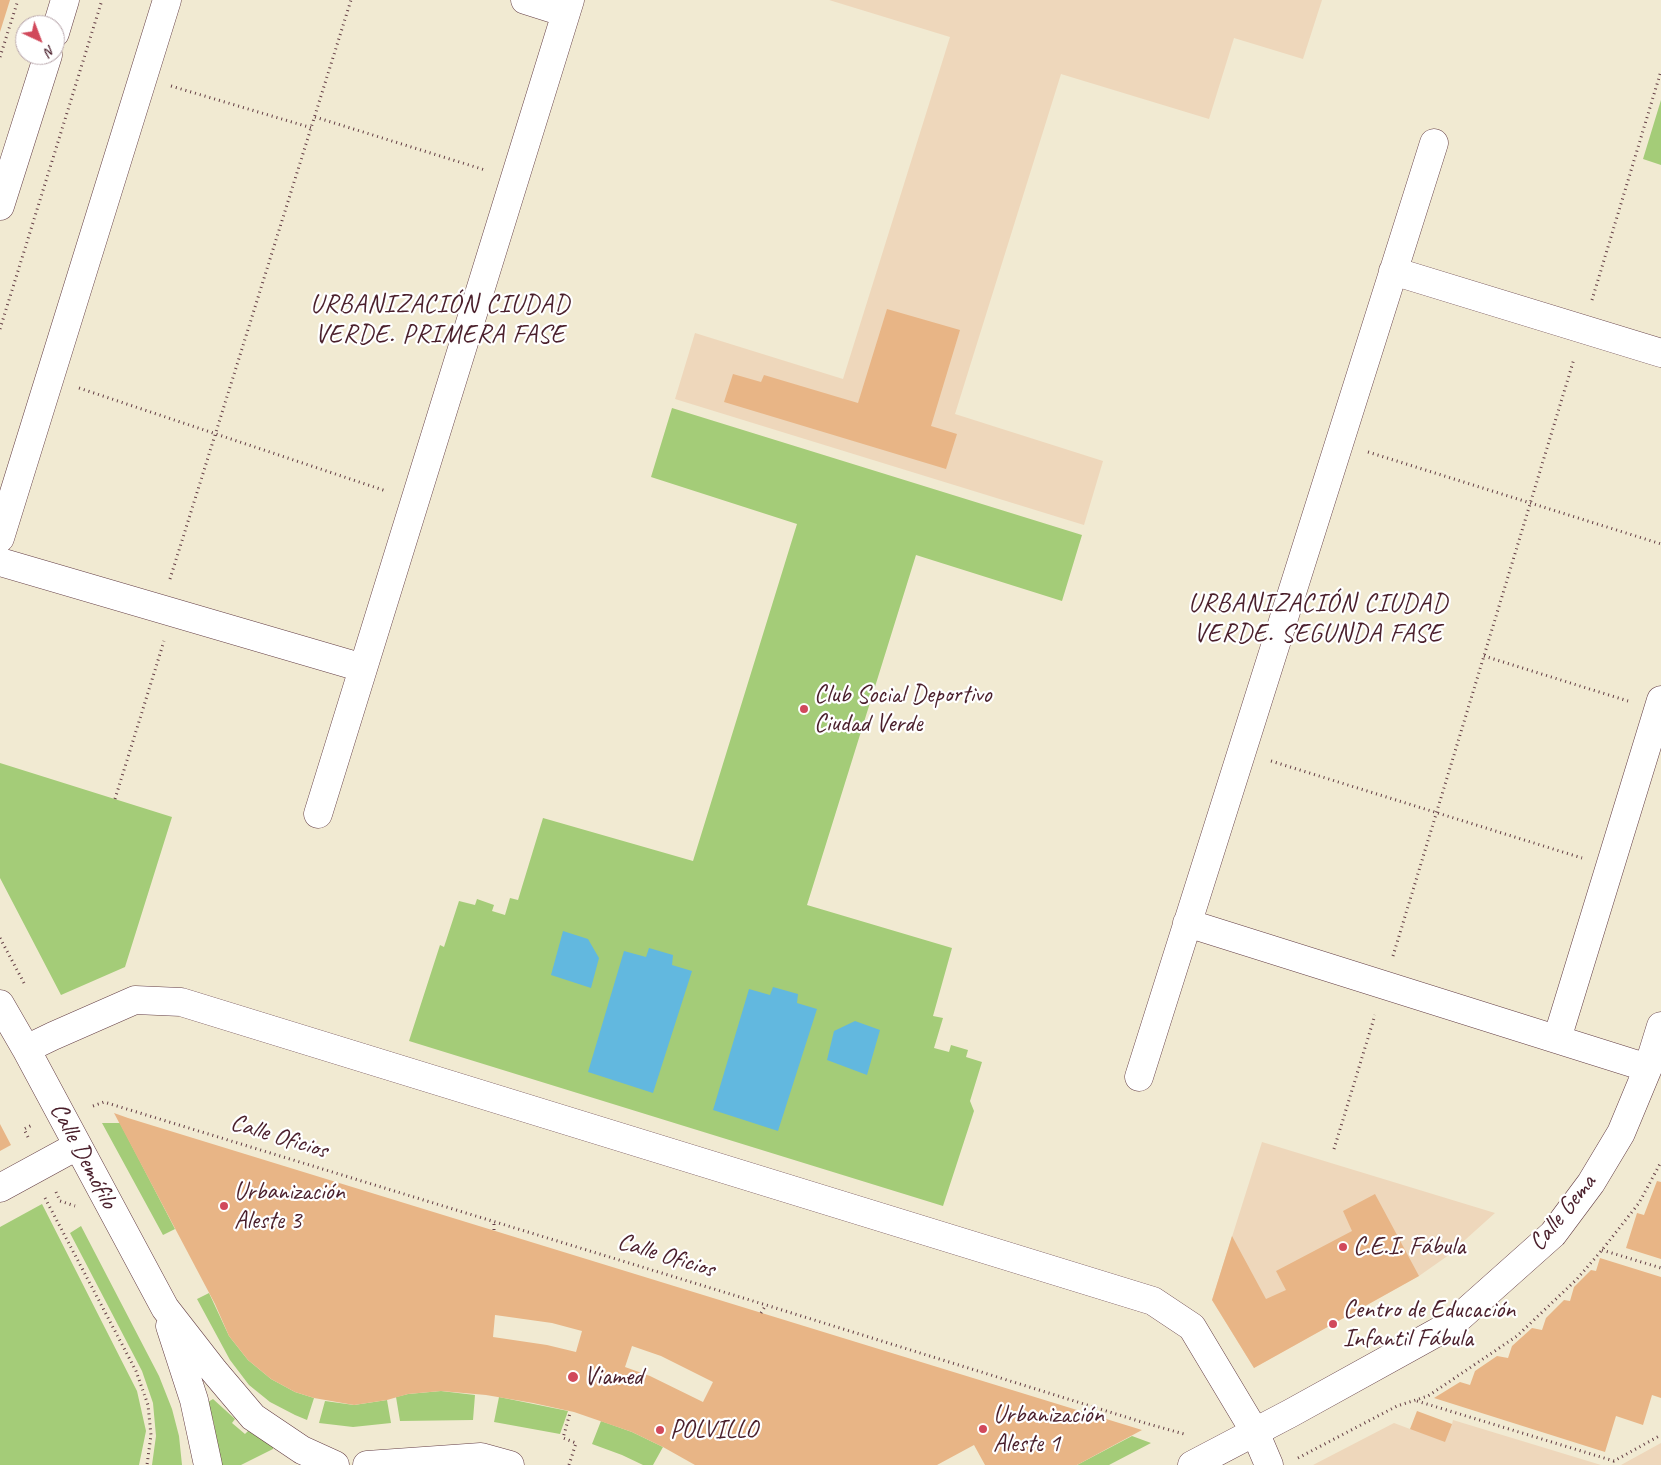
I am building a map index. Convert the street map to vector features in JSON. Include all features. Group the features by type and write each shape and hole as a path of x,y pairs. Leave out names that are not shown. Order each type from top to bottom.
{"street":[{"path":"60,15 65,0"},
{"path":"0,538 167,0"},
{"path":"318,814 568,6 524,0"},
{"path":"0,206 45,65"},
{"path":"1139,1077 1434,143"},
{"path":"1393,271 1661,353"},
{"path":"0,562 363,668"},
{"path":"1557,1039 1659,705"},
{"path":"1187,923 1648,1068"},
{"path":"26,1049 135,1000 182,1002 1144,1298 1153,1301 1192,1327 1255,1432 1282,1462"},
{"name":"Calle Demófilo","path":"0,1004 165,1308"},
{"name":"Calle Gema","path":"1192,1465 1452,1324 1553,1234 1591,1183 1621,1133 1648,1068 1661,1026"},
{"path":"0,1188 77,1146"},
{"path":"165,1308 194,1400 208,1465"},
{"path":"165,1308 253,1417 302,1450 336,1465"},
{"path":"367,1465 481,1457 510,1465"}],"path":[{"path":"0,57 18,0"},
{"path":"0,329 102,0"},
{"path":"114,799 216,434 351,0"},
{"path":"1334,1149 1661,71"},
{"path":"143,78 312,128"},
{"path":"315,117 514,179"},
{"path":"50,378 415,501"},
{"path":"1339,443 1661,544"},
{"path":"1484,656 1659,705"},
{"path":"1241,752 1609,867"},
{"name":"Calle Oficios","path":"93,1106 104,1102 1145,1423 1230,1445"},
{"path":"1282,1462 1397,1406 1428,1396 1517,1336 1577,1278 1602,1250 1639,1203 1661,1162"},
{"path":"44,1197 136,1371 148,1404 150,1435 146,1465"},
{"path":"494,1221 494,1230"},
{"path":"1602,1250 1661,1268"},
{"path":"761,1313 766,1305"},
{"path":"1416,1400 1614,1461 1661,1435"},
{"path":"569,1465 576,1443 562,1438 570,1413"}],"shaded area":[{"path":"829,0 1322,0 1303,59 1234,38 1209,119 1061,74 955,414 1103,461 1084,525 675,399 695,333 843,379 950,37"},
{"name":"C.E.I. Fábula","path":"1262,1142 1495,1213 1446,1257 1419,1276 1254,1368 1212,1300"},
{"path":"1453,1420 1601,1465 1313,1465 1394,1423 1410,1429 1452,1424"},
{"path":"1661,1443 1661,1465 1621,1465"}],"green space":[{"path":"1661,100 1661,165 1643,159"},
{"name":"Club Social Deportivo Ciudad Verde","path":"672,408 1082,535 1062,601 916,555 807,905 952,948 933,1016 943,1018 934,1048 949,1052 951,1045 968,1050 966,1057 982,1062 970,1101 974,1111 943,1206 409,1041 440,945 444,947 459,901 475,905 477,899 494,905 492,911 505,915 510,898 518,900 543,818 693,861 797,524 651,477"},
{"path":"0,763 172,817 125,967 61,995 0,878"},
{"path":"102,1123 120,1123 175,1229 163,1235"},
{"path":"42,1204 137,1391 146,1431 139,1465 0,1465 0,1227"},
{"path":"81,1226 159,1376 172,1409 179,1436 182,1465 152,1465 156,1436 153,1403 142,1371 70,1233"},
{"path":"209,1293 229,1336 248,1360 271,1379 295,1392 314,1398 307,1420 270,1402 249,1385 230,1360 197,1299"},
{"path":"441,1391 475,1395 473,1420 400,1421 396,1397"},
{"path":"499,1397 568,1411 560,1434 494,1422"},
{"path":"213,1399 235,1419 232,1423 245,1434 249,1430 273,1444 273,1449 241,1465 219,1465 214,1424 208,1402"},
{"path":"387,1400 391,1423 353,1427 319,1423 325,1401 354,1405"},
{"path":"601,1421 632,1432 663,1447 653,1465 643,1465 592,1444"},
{"path":"1132,1436 1151,1443 1109,1465 1077,1465"}],"water":[{"path":"563,931 588,939 599,958 591,988 551,975"},
{"path":"649,948 673,955 672,965 692,971 653,1093 588,1072 624,951 646,957"},
{"path":"773,987 798,994 797,1003 817,1009 778,1131 713,1110 749,989 770,995"},
{"path":"855,1021 880,1030 867,1075 827,1060 834,1031"}],"building":[{"path":"0,0 10,0 0,32"},
{"path":"887,309 960,330 931,426 957,434 946,469 724,402 733,374 761,382 764,375 858,403"},
{"path":"114,1113 1142,1430 1077,1465 985,1465 974,1445 937,1465 695,1465 632,1432 574,1412 533,1403 486,1395 441,1391 408,1394 387,1400 354,1405 314,1398 295,1392 271,1379 248,1360 229,1336 215,1304","holes":["495,1315 552,1323 582,1331 576,1352 547,1345 493,1337","632,1346 661,1356 713,1382 703,1402 650,1376 625,1367"]},
{"path":"0,1124 11,1145 0,1151"},
{"path":"1657,1181 1661,1182 1661,1259 1626,1248 1637,1213 1644,1215"},
{"path":"1375,1194 1419,1276 1254,1368 1212,1300 1232,1236 1266,1299 1286,1290 1276,1271 1352,1231 1343,1211"},
{"path":"1600,1258 1661,1277 1661,1398 1652,1395 1643,1425 1616,1416 1605,1452 1434,1398 1460,1382 1470,1385 1475,1371 1497,1356 1508,1358 1512,1346 1532,1328 1542,1330 1546,1318 1564,1300 1570,1301 1574,1287 1591,1270 1596,1271"},
{"path":"1417,1411 1452,1424 1445,1442 1410,1429"}],"place":[{"name":"Club Social Deportivo Ciudad Verde","path":"804,709"},
{"name":"Urbanización Aleste 3","path":"224,1206"},
{"name":"C.E.I. Fábula","path":"1343,1247"},
{"name":"Centro de Educación Infantil Fábula","path":"1333,1324"},
{"name":"Viamed","path":"573,1377"},
{"name":"Urbanización Aleste 1","path":"983,1429"},
{"name":"POLVILLO","path":"660,1430"}],"district":[{"name":"URBANIZACIÓN CIUDAD VERDE. PRIMERA FASE","path":"440,320"},
{"name":"URBANIZACIÓN CIUDAD VERDE. SEGUNDA FASE","path":"1318,619"}]}
